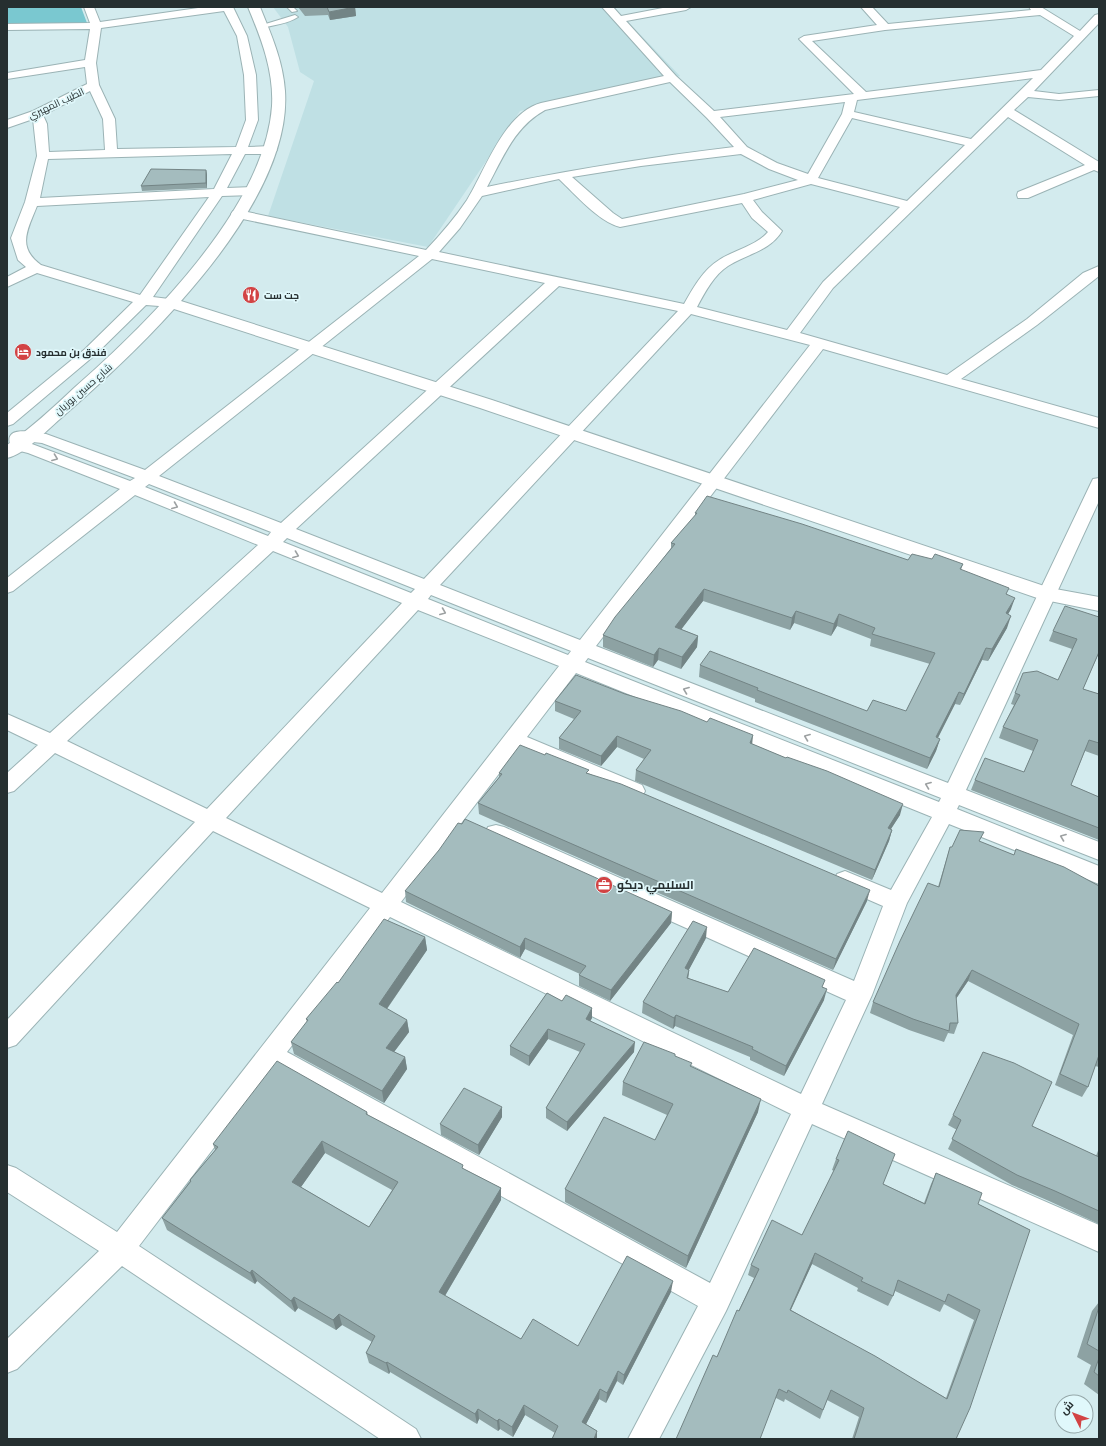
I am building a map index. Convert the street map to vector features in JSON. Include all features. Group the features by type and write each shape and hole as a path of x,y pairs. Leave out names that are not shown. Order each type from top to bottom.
{"main road":[{"name":"شارع حسين بوزيان","path":"15,441 115,362 172,303 211,255 253,191 271,150 277,120 278,89 275,60 254,7"},
{"path":"172,303 312,347 1047,594 1099,604"}],"street":[{"path":"89,7 96,26"},
{"path":"7,27 96,26 228,7 242,36 250,75 252,120 241,150 219,192 143,300 90,352 7,421"},
{"path":"607,7 672,78 711,115 743,150 773,166 811,180 910,206"},
{"path":"619,19 686,7"},
{"path":"866,7 885,27"},
{"path":"858,98 804,39 885,27 1038,10 1081,36"},
{"path":"790,335 828,285 1007,111 1081,36 1094,29 1099,17"},
{"name":"الطيب المهيري","path":"7,124 37,114 93,85 90,63 96,26"},
{"path":"7,76 90,63"},
{"path":"711,115 858,98 1045,73"},
{"path":"7,587 428,255 445,238 477,193 515,126 528,113 541,107 672,78"},
{"path":"93,85 109,118 111,152"},
{"path":"1025,93 1059,97 1099,93"},
{"path":"562,175 608,216 620,223 745,198 811,180 858,98"},
{"path":"1007,111 1097,167"},
{"path":"37,114 41,124 43,156 32,202 12,239 25,260 36,268 143,300 172,303"},
{"path":"848,114 974,143"},
{"path":"43,156 111,152 271,150"},
{"path":"477,193 562,175 641,162 743,150"},
{"path":"1023,195 1097,167"},
{"path":"32,202 253,191"},
{"path":"7,1037 688,309 699,289 722,264 767,241 774,235 775,231 756,215 745,198"},
{"path":"238,214 688,309 820,343 1099,424"},
{"path":"7,283 36,268"},
{"path":"949,380 1032,322 1088,276 1099,270"},
{"path":"7,785 556,281"},
{"path":"7,1359 120,1249 820,343"},
{"path":"15,441 34,450 140,483 276,538 415,601 578,657 949,805 1099,875"},
{"path":"643,1439 716,1302 860,995 896,902 949,805 1099,483"},
{"path":"276,538 428,587 578,657"},
{"path":"7,721 806,1109 1099,1239"},
{"path":"514,740 654,799"},
{"path":"949,805 1099,851"},
{"path":"456,815 860,995"},
{"path":"830,874 896,902"},
{"path":"271,1055 716,1302"},
{"path":"7,1177 120,1249 406,1439"}],"lane":[{"path":"262,26 289,20 295,17"}],"shaded area":[{"path":"7,7 81,7 87,23 7,24"},
{"path":"273,7 614,7 680,76 520,111 428,247 268,216 314,81 300,72 288,27"}],"building":[{"path":"327,7 355,7 329,12"},
{"path":"151,169 206,170 206,183 141,186"},
{"path":"707,496 802,524 908,560 912,554 932,559 935,554 963,564 960,569 1009,588 1006,594 1015,598 1006,613 1011,616 992,649 986,648 964,694 959,692 936,737 940,739 930,758 757,690 758,688 700,665 710,651 867,711 873,700 906,711 935,653 872,634 875,628 839,614 834,624 796,611 792,618 704,589 675,627 698,636 682,657 659,648 654,655 603,635 615,617 675,544 671,543 697,513 695,513"},
{"path":"1065,606 1099,617 1099,652 1083,689 1099,694 1099,743 1089,740 1071,785 1099,797 1099,828 975,780 985,758 1024,772 1038,740 1003,727 1020,695 1015,693 1023,673 1037,671 1058,680 1077,639 1053,631"},
{"path":"576,675 625,694 681,711 707,722 710,718 753,735 750,743 786,758 787,757 827,771 903,804 888,828 892,830 875,870 636,770 651,750 617,736 601,756 559,738 581,711 555,701"},
{"path":"520,745 545,755 546,753 589,770 586,773 621,784 870,890 836,959 478,803 502,774 499,773"},
{"path":"465,819 672,912 611,990 579,975 586,966 525,938 520,947 405,891 439,850 458,823 462,824"},
{"path":"960,830 984,832 979,841 1014,855 1016,849 1064,867 1099,886 1099,1055 1088,1087 1060,1074 1079,1024 972,970 956,995 958,1023 950,1023 949,1031 913,1019 873,1002 928,883 939,887 950,847 952,847"},
{"path":"384,919 425,937 379,1004 407,1020 386,1048 405,1057 382,1091 291,1042 308,1020 306,1019 337,982 338,983"},
{"path":"693,921 707,927 685,968 689,970 687,978 728,992 754,948 825,980 822,987 827,989 786,1066 752,1049 753,1047 676,1015 674,1018 643,1002"},
{"path":"547,993 562,1001 566,995 592,1008 586,1019 635,1042 567,1122 546,1108 585,1044 548,1029 529,1056 510,1046"},
{"path":"644,1042 675,1054 675,1056 692,1063 690,1066 761,1099 688,1256 565,1189 604,1117 655,1140 673,1104 623,1082"},
{"path":"983,1052 1014,1063 1052,1082 1032,1126 1099,1157 1099,1211 1017,1175 952,1139 961,1120 953,1115"},
{"path":"277,1061 367,1112 366,1114 463,1165 462,1168 501,1188 439,1292 521,1339 533,1319 578,1346 627,1256 673,1281 624,1375 618,1371 607,1393 600,1389 582,1422 597,1431 594,1439 552,1439 558,1426 524,1405 512,1427 499,1419 497,1421 478,1409 475,1414 387,1362 386,1363 366,1353 375,1336 339,1314 333,1320 294,1297 291,1301 252,1270 250,1273 162,1218 191,1181 190,1180 218,1147 213,1144","holes":["322,1141 398,1182 369,1227 292,1182"]},
{"path":"464,1088 502,1107 478,1145 440,1124"},
{"path":"848,1131 895,1154 883,1184 925,1204 936,1173 982,1193 978,1204 1030,1230 970,1408 956,1439 854,1439 864,1408 831,1390 823,1410 788,1390 787,1393 779,1389 760,1439 676,1439 713,1355 717,1357 737,1310 739,1311 759,1269 751,1265 772,1220 802,1235 839,1160 836,1159","holes":["815,1253 863,1278 861,1281 893,1296 898,1280 945,1302 948,1294 980,1310 947,1399 875,1356 790,1310"]},
{"path":"1099,1307 1099,1351 1087,1344"},
{"path":"1099,1358 1099,1376 1094,1372"}],"place":[{"name":"جت ست","path":"251,295"},
{"name":"فندق بن محمود","path":"23,352"},
{"name":"السليمي ديكو","path":"604,885"}]}
